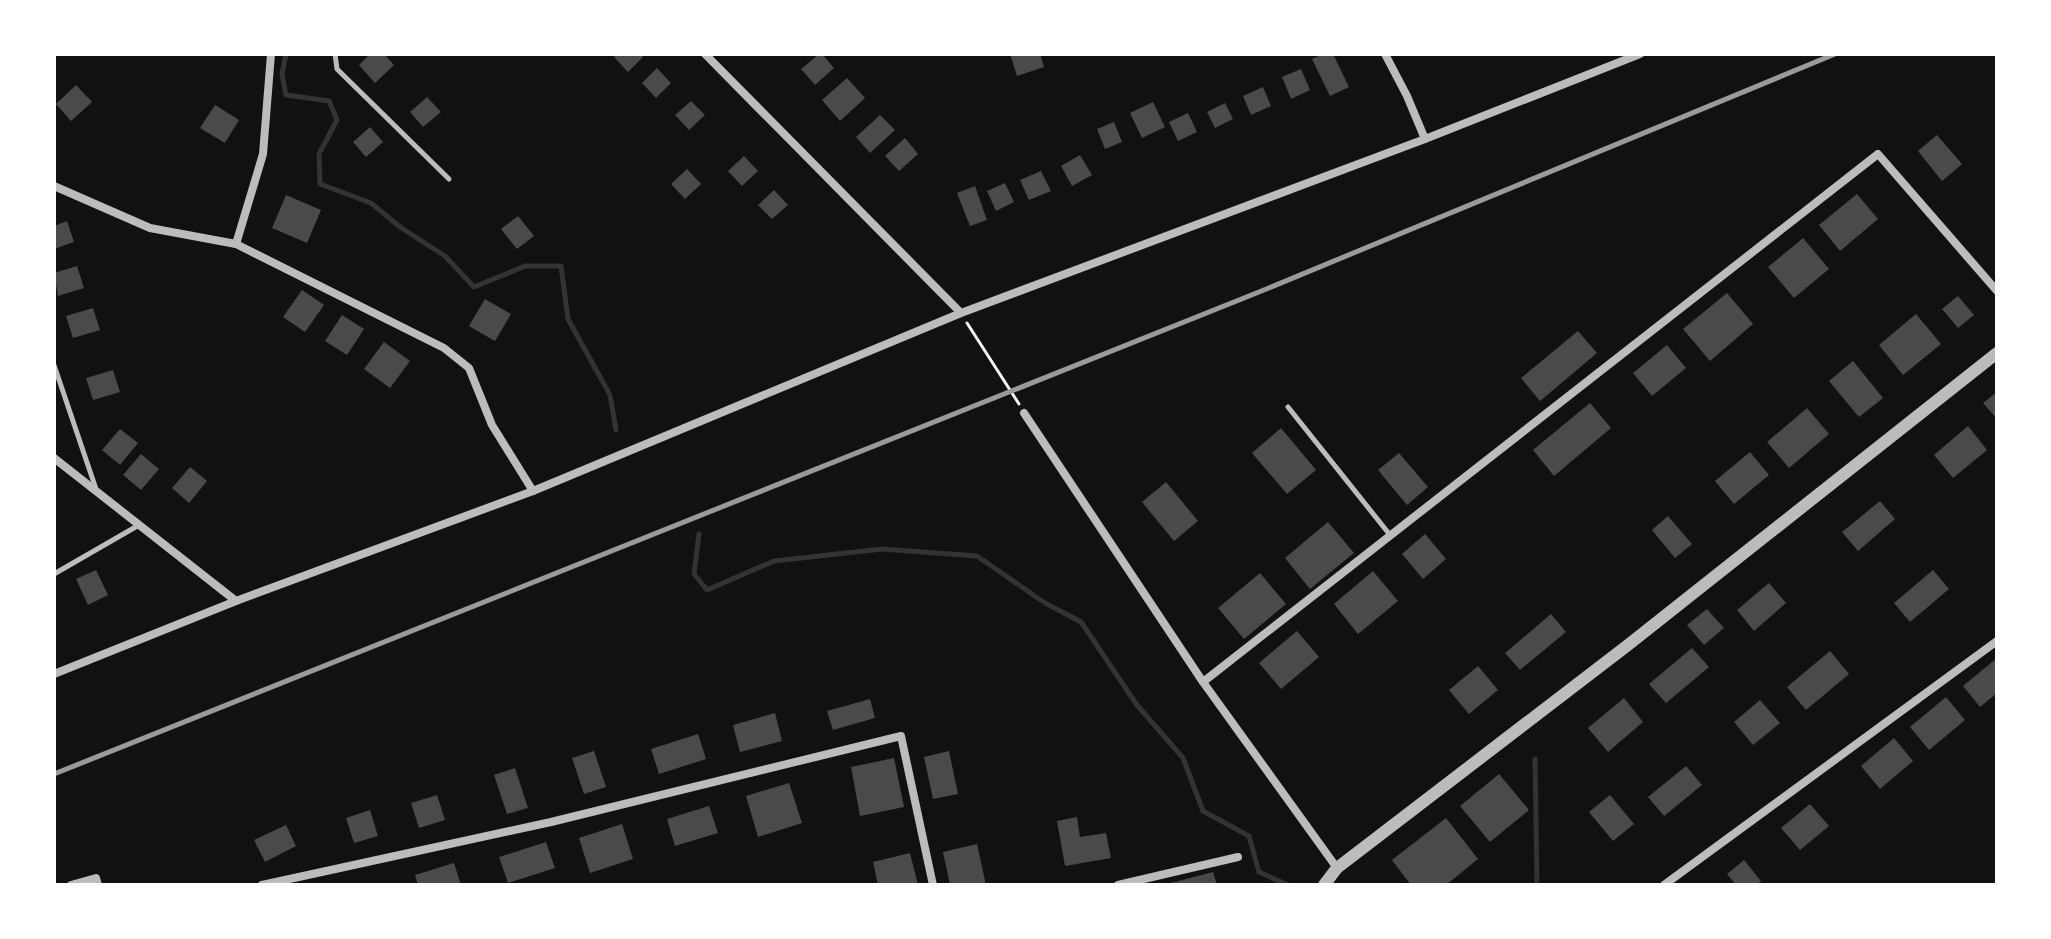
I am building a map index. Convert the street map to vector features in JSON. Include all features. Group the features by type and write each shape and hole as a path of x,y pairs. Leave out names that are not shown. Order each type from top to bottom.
{"street":[{"path":"236,244 263,154 271,54"},
{"path":"705,54 961,313"},
{"path":"1385,54 1425,139"},
{"path":"54,674 236,601 533,491 961,313 1425,139 1640,54"},
{"path":"1203,682 1878,154 1997,291"},
{"path":"54,186 150,228 236,244 444,348 469,368 492,425 533,491"},
{"path":"1324,885 1337,868 1628,645 1997,353"},
{"path":"1024,413 1203,682 1337,868"},
{"path":"54,458 236,601"},
{"path":"1664,885 1997,641"},
{"path":"262,885 551,822 901,736 933,885"},
{"path":"1118,885 1238,857"},
{"path":"71,885 96,878 98,885"}],"lane":[{"path":"335,54 337,69 449,179"},
{"path":"54,365 98,494"},
{"path":"1288,407 1390,535"},
{"path":"54,574 139,525"}],"path":[{"path":"961,313 1024,413"}],"building":[{"path":"370,54 384,54 394,65 375,83 359,65"},
{"path":"617,54 640,54 643,57 628,72 614,57"},
{"path":"819,54 834,68 815,85 801,69"},
{"path":"1010,54 1040,54 1044,67 1017,76"},
{"path":"1333,54 1349,87 1330,96 1312,59"},
{"path":"657,68 671,83 656,98 642,83"},
{"path":"1301,69 1310,90 1291,99 1282,77"},
{"path":"847,78 865,98 840,121 822,100"},
{"path":"76,85 92,102 71,121 56,104"},
{"path":"1263,87 1271,106 1251,115 1243,96"},
{"path":"427,97 441,112 423,127 410,112"},
{"path":"691,101 705,115 689,130 675,115"},
{"path":"1153,102 1165,127 1142,138 1130,113"},
{"path":"1225,103 1233,119 1215,128 1207,112"},
{"path":"215,105 239,120 225,143 200,128"},
{"path":"1188,113 1197,132 1178,141 1169,122"},
{"path":"880,115 895,130 870,153 856,137"},
{"path":"1114,122 1122,142 1105,149 1097,129"},
{"path":"370,127 383,142 366,157 353,142"},
{"path":"1937,135 1962,164 1942,181 1918,151"},
{"path":"905,138 918,154 899,171 885,156"},
{"path":"1080,155 1092,175 1072,186 1061,166"},
{"path":"744,156 758,171 742,186 728,171"},
{"path":"687,169 701,184 685,199 671,184"},
{"path":"1041,171 1051,191 1029,200 1020,180"},
{"path":"1005,183 1014,202 996,211 987,191"},
{"path":"975,186 987,220 970,226 957,193"},
{"path":"774,190 788,205 772,219 758,205"},
{"path":"1857,194 1878,219 1840,251 1819,225"},
{"path":"286,195 321,210 307,243 272,228"},
{"path":"518,216 534,236 517,249 501,229"},
{"path":"67,221 74,242 54,249 54,226"},
{"path":"1803,238 1829,269 1794,298 1768,267"},
{"path":"77,266 84,288 58,296 54,273"},
{"path":"302,290 324,305 305,332 283,317"},
{"path":"1727,293 1753,324 1710,361 1683,329"},
{"path":"1958,296 1974,315 1958,328 1942,309"},
{"path":"485,299 511,314 495,341 469,326"},
{"path":"93,308 100,330 73,338 66,316"},
{"path":"1916,314 1941,344 1903,375 1879,345"},
{"path":"342,315 364,329 347,355 325,341"},
{"path":"1578,331 1597,353 1540,401 1521,378"},
{"path":"384,342 410,361 390,388 364,369"},
{"path":"1667,345 1686,368 1652,396 1633,373"},
{"path":"1853,361 1883,398 1859,417 1829,381"},
{"path":"113,370 120,392 93,400 86,378"},
{"path":"1997,392 1997,419 1983,403"},
{"path":"1590,403 1611,428 1554,476 1533,450"},
{"path":"1807,408 1829,434 1789,468 1767,442"},
{"path":"1968,426 1987,450 1953,478 1934,455"},
{"path":"1281,428 1316,470 1287,494 1252,453"},
{"path":"120,429 138,443 120,465 102,450"},
{"path":"1750,452 1769,475 1734,504 1715,481"},
{"path":"1399,453 1428,487 1407,505 1378,470"},
{"path":"141,454 159,469 141,490 123,475"},
{"path":"190,467 207,481 189,503 172,488"},
{"path":"1166,482 1198,521 1174,541 1142,502"},
{"path":"1880,501 1895,519 1858,551 1842,532"},
{"path":"1668,516 1692,544 1675,558 1652,530"},
{"path":"1328,522 1354,553 1310,589 1285,558"},
{"path":"1425,534 1446,559 1423,579 1402,554"},
{"path":"96,570 108,595 88,605 76,579"},
{"path":"1933,570 1949,589 1910,622 1894,603"},
{"path":"1373,571 1398,601 1358,634 1334,604"},
{"path":"1260,573 1286,604 1244,639 1218,608"},
{"path":"1769,583 1786,603 1754,631 1737,610"},
{"path":"1707,609 1724,628 1704,645 1687,625"},
{"path":"1551,614 1566,632 1520,670 1505,653"},
{"path":"1297,631 1319,657 1281,689 1259,663"},
{"path":"1692,648 1709,667 1666,703 1649,684"},
{"path":"1830,651 1849,674 1806,710 1787,687"},
{"path":"1997,658 1997,693 1980,707 1963,686"},
{"path":"1478,666 1498,690 1469,714 1449,690"},
{"path":"1946,697 1965,720 1929,750 1910,727"},
{"path":"1624,698 1643,722 1608,752 1588,728"},
{"path":"870,699 875,718 833,730 827,711"},
{"path":"1760,700 1780,723 1753,745 1734,722"},
{"path":"775,713 782,741 740,752 733,725"},
{"path":"698,734 706,759 659,774 651,749"},
{"path":"1894,738 1913,761 1880,789 1861,766"},
{"path":"594,751 606,787 584,794 572,758"},
{"path":"949,751 958,794 933,799 924,757"},
{"path":"894,758 904,807 860,816 851,767"},
{"path":"1686,766 1702,785 1664,816 1648,797"},
{"path":"515,768 528,808 507,814 494,775"},
{"path":"1499,774 1529,810 1490,842 1460,806"},
{"path":"789,783 802,823 758,837 746,796"},
{"path":"437,795 445,820 419,828 411,803"},
{"path":"1610,795 1634,824 1613,841 1589,812"},
{"path":"1810,804 1829,826 1800,850 1781,828"},
{"path":"709,806 718,833 675,846 667,819"},
{"path":"370,810 378,836 354,843 346,818"},
{"path":"1077,817 1080,837 1106,833 1111,858 1065,866 1057,821"},
{"path":"1446,818 1478,859 1446,885 1411,885 1392,860"},
{"path":"622,824 633,859 590,873 579,838"},
{"path":"286,825 296,846 265,862 254,840"},
{"path":"546,842 555,868 508,883 499,857"},
{"path":"977,844 986,885 950,885 943,852"},
{"path":"910,853 918,885 878,885 873,862"},
{"path":"1744,860 1761,881 1756,885 1736,885 1727,874"},
{"path":"454,863 461,885 418,885 415,875"},
{"path":"1213,872 1217,885 1167,885 1167,884"}],"waterway":[{"path":"286,54 282,74 286,95 329,101 337,120 319,154 320,184 371,203 400,227 445,256 474,287 525,266 561,266 568,319 610,395 616,430"},
{"path":"699,534 694,574 707,590 774,561 882,549 977,556 1045,603 1081,622 1137,705 1183,758 1203,811 1249,836 1259,872 1288,885"},
{"path":"1535,759 1537,885"}],"railway":[{"path":"54,774 1259,292 1835,54"}]}
